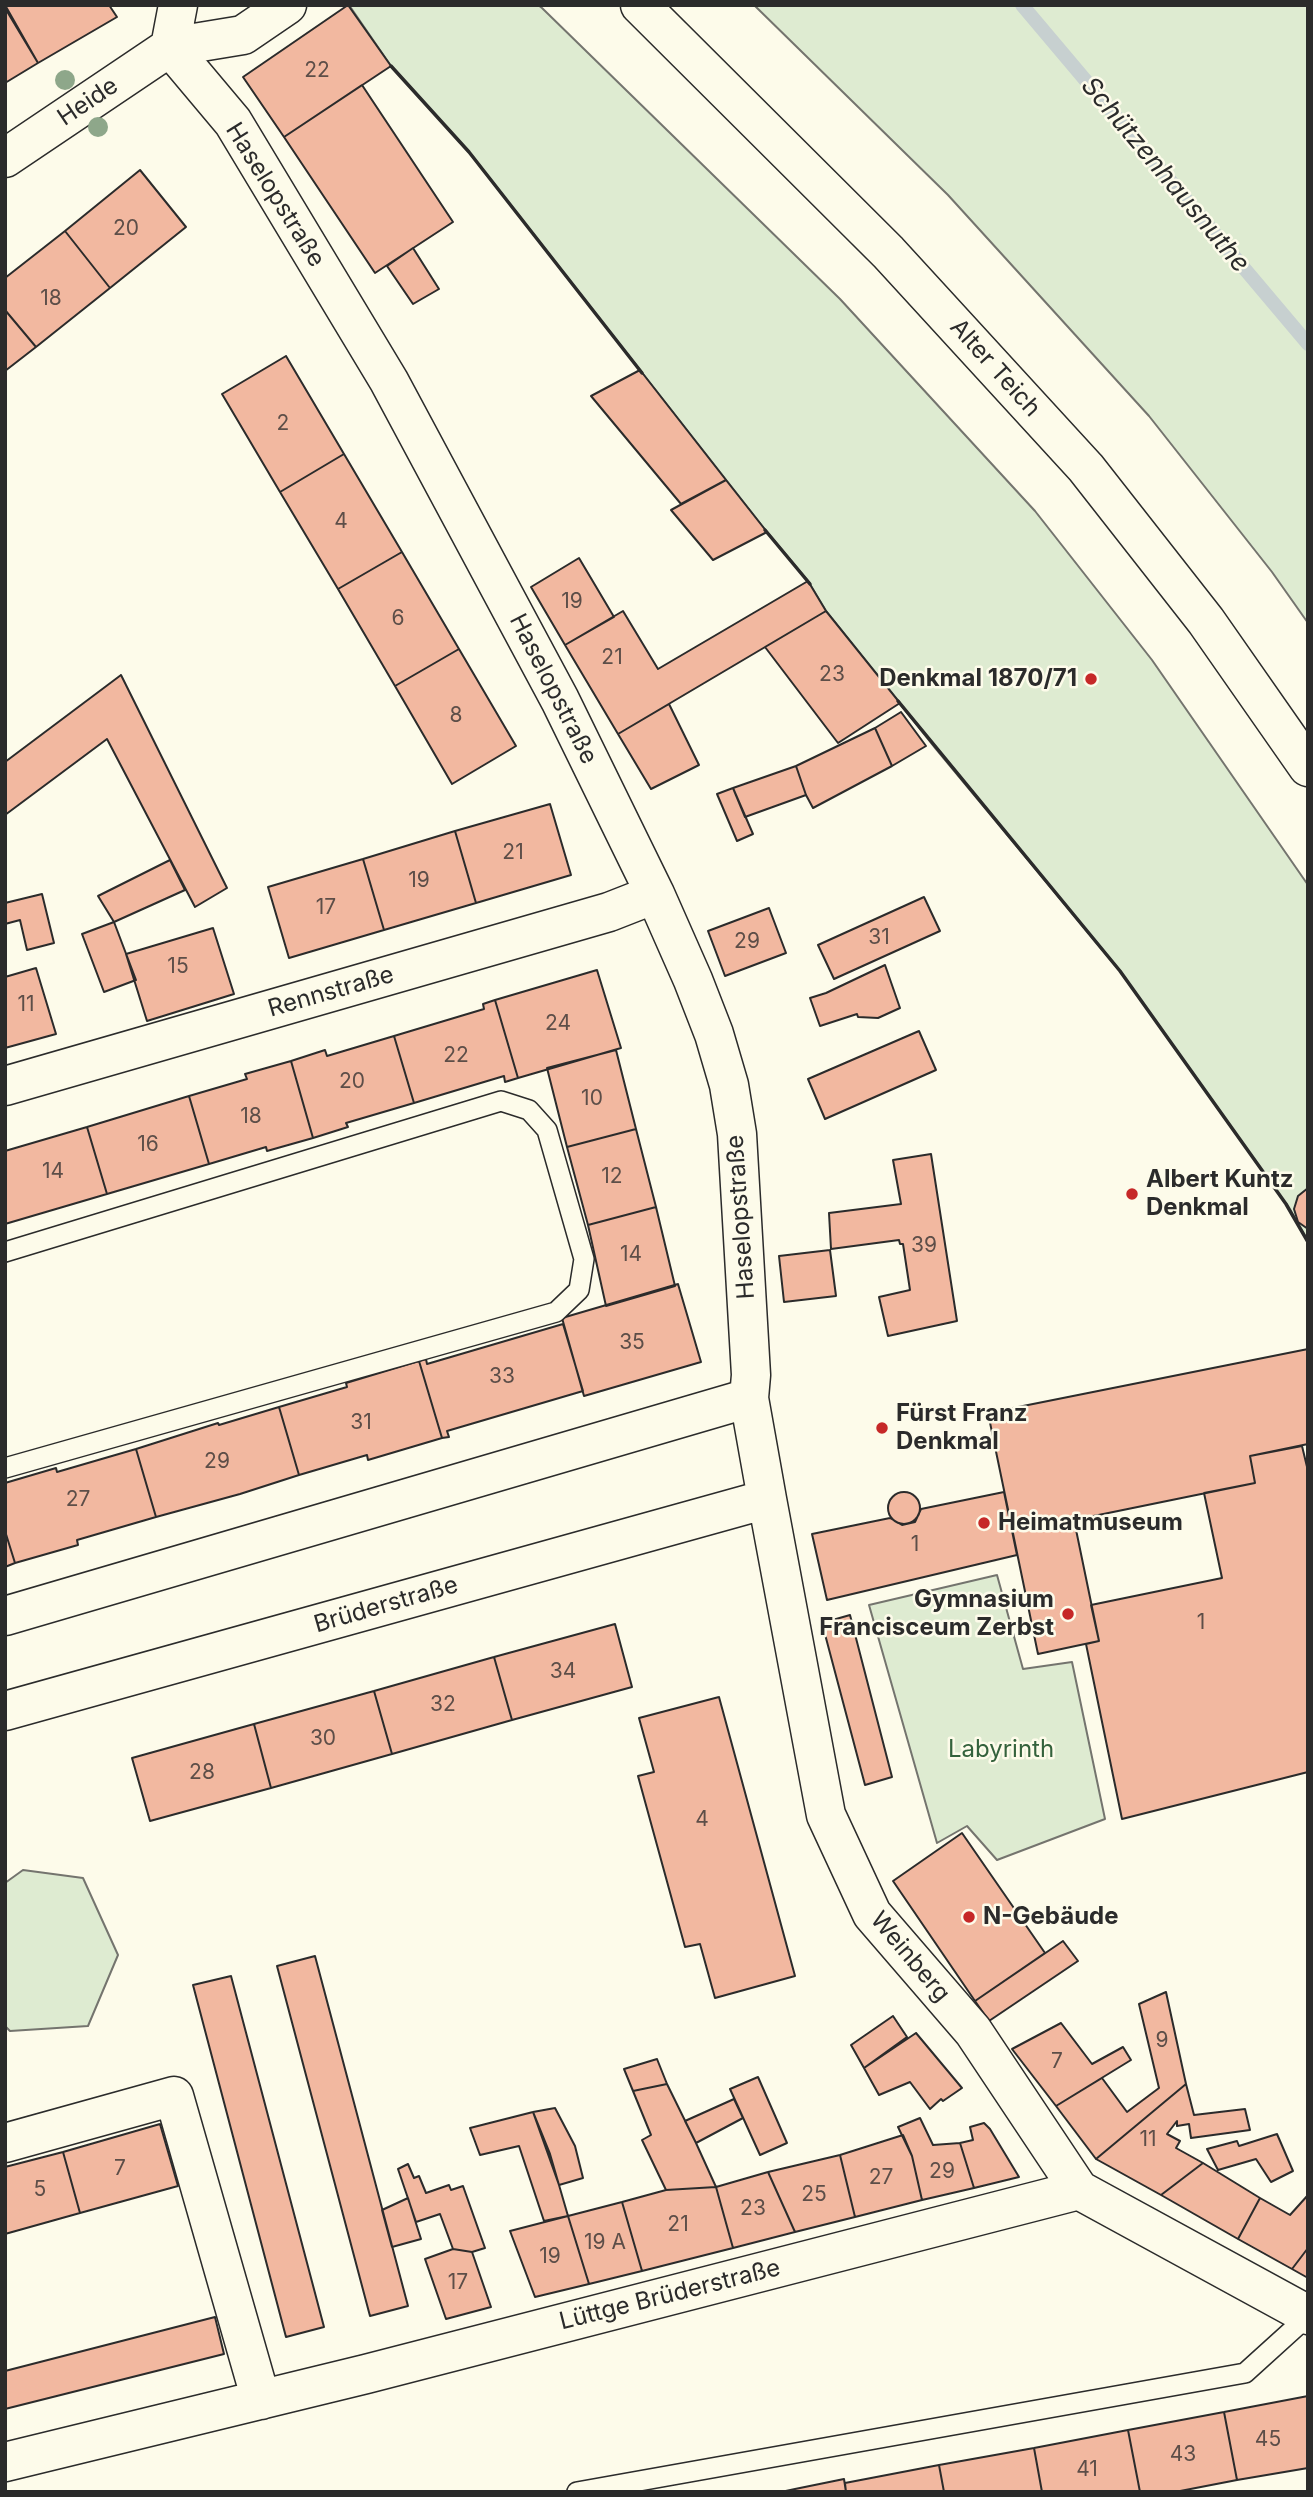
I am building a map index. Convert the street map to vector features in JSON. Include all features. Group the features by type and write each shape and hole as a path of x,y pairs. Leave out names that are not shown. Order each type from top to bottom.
{"street":[{"path":"170,47 178,5"},
{"name":"Heide","path":"5,158 170,47 243,35 287,5"},
{"name":"Alter Teich","path":"640,5 888,252 1086,468 1206,621 1308,767"},
{"name":"Haselopstraße","path":"170,47 233,122 389,382 560,701 655,894 697,991 729,1084 737,1134 751,1375 750,1398"},
{"name":"Rennstraße","path":"5,1086 609,912 655,894"},
{"path":"5,1616 750,1398"},
{"name":"Weinberg","path":"750,1398 826,1815 872,1914 973,2031 1079,2190 1308,2315"},
{"name":"Brüderstraße","path":"5,1711 767,1499"},
{"path":"5,2143 174,2096 261,2400"},
{"name":"Lüttge Brüderstraße","path":"5,2462 261,2400 1079,2190"}],"lane":[{"path":"5,1252 501,1101 529,1110 547,1130 584,1259 579,1290 556,1312 5,1468"},
{"path":"577,2492 1244,2373 1308,2315"}],"green space":[{"path":"349,5 538,5 542,8 840,299 1035,511 1152,660 1308,885 1308,1242 1286,1204 1120,971 936,749 826,611 808,581 469,152 391,66"},
{"path":"754,5 1308,5 1308,623 1272,572 1149,416 948,195"},
{"name":"Labyrinth","path":"997,1575 1023,1669 1072,1662 1105,1819 997,1860 967,1826 937,1843 869,1605"},
{"path":"23,1870 83,1878 118,1955 88,2026 10,2031 5,2026 5,1883"}],"building":[{"path":"5,5 109,5 117,17 38,63"},
{"path":"348,5 391,66 284,137 243,77"},
{"path":"5,8 38,63 5,83"},
{"path":"362,85 453,222 375,273 284,137"},
{"path":"140,170 186,227 110,288 65,231"},
{"path":"65,231 110,288 36,347 5,310 5,278"},
{"path":"413,248 439,289 413,304 387,266"},
{"path":"5,310 36,347 5,371"},
{"path":"286,356 344,454 280,492 222,394"},
{"path":"640,370 726,480 681,504 591,396"},
{"path":"344,454 402,552 338,589 280,492"},
{"path":"726,480 767,532 713,560 671,510"},
{"path":"402,552 459,649 395,686 338,589"},
{"path":"579,558 614,617 565,645 531,587"},
{"path":"808,581 826,611 618,734 565,645 623,611 658,669"},
{"path":"826,611 900,703 838,743 765,647"},
{"path":"459,649 516,746 452,784 395,686"},
{"path":"121,675 227,888 195,907 107,739 5,815 5,762"},
{"path":"669,704 699,765 651,789 618,734"},
{"path":"901,712 926,746 892,766 875,728"},
{"path":"875,728 892,766 813,808 796,766"},
{"path":"796,766 806,795 745,817 733,788"},
{"path":"733,788 753,834 737,841 717,794"},
{"path":"550,804 571,875 476,903 455,831"},
{"path":"455,831 476,903 384,930 363,859"},
{"path":"363,859 384,930 289,958 268,887"},
{"path":"170,860 185,890 114,922 98,896"},
{"path":"42,894 54,943 27,950 20,920 5,924 5,903"},
{"path":"924,897 940,931 834,979 818,945"},
{"path":"769,908 786,953 725,976 708,931"},
{"path":"114,922 136,980 104,992 82,934"},
{"path":"213,928 234,994 147,1021 126,954"},
{"path":"885,965 900,1008 878,1018 858,1017 857,1014 820,1026 810,998"},
{"path":"36,968 56,1034 5,1048 5,977"},
{"path":"597,970 621,1048 518,1078 495,1000"},
{"path":"495,1000 518,1078 505,1082 504,1076 414,1103 394,1036 484,1009 483,1004"},
{"path":"919,1031 936,1070 825,1119 808,1079"},
{"path":"394,1036 414,1103 346,1123 348,1127 313,1138 291,1061 325,1050 327,1056"},
{"path":"616,1050 636,1129 567,1147 547,1068"},
{"path":"291,1061 313,1138 267,1151 266,1147 209,1164 189,1096 247,1079 245,1074"},
{"path":"189,1096 209,1164 107,1194 87,1127"},
{"path":"87,1127 107,1194 5,1224 5,1151"},
{"path":"636,1129 656,1207 588,1225 567,1147"},
{"path":"931,1154 957,1321 888,1336 879,1297 910,1290 903,1244 900,1244 899,1240 831,1249 829,1213 901,1204 893,1160"},
{"path":"1308,1188 1308,1229 1298,1222 1294,1209 1298,1196"},
{"path":"656,1207 675,1286 606,1306 588,1225"},
{"path":"830,1250 836,1296 784,1302 779,1256"},
{"path":"678,1284 701,1362 584,1396 562,1318"},
{"path":"563,1324 583,1391 447,1431 449,1437 442,1438 419,1361 426,1359 427,1364"},
{"path":"1308,1349 1308,1444 1250,1456 1255,1483 1074,1520 1099,1641 1038,1654 988,1413"},
{"path":"419,1361 442,1438 368,1460 367,1455 299,1475 279,1407 347,1387 346,1383"},
{"path":"279,1407 299,1475 156,1517 136,1449"},
{"path":"1302,1446 1308,1471 1308,1772 1122,1819 1086,1644 1099,1641 1091,1605 1222,1578 1204,1493 1255,1483 1250,1456"},
{"path":"136,1449 156,1517 77,1540 78,1545 15,1563 5,1531 5,1483 56,1468 57,1472"},
{"path":"904,1492 915,1497 920,1508 915,1519 904,1524 893,1519 888,1508 893,1497"},
{"path":"1004,1492 1017,1555 827,1600 812,1534 890,1518 902,1525 915,1522 921,1509"},
{"path":"5,1531 15,1563 5,1567"},
{"path":"850,1615 892,1777 865,1785 822,1623"},
{"path":"615,1624 632,1687 512,1720 494,1657"},
{"path":"494,1657 512,1720 392,1754 374,1691"},
{"path":"374,1691 392,1754 271,1788 254,1724"},
{"path":"719,1697 795,1976 715,1998 700,1944 685,1947 638,1776 654,1772 639,1718"},
{"path":"254,1724 271,1788 150,1821 132,1758"},
{"name":"N-Gebäude","path":"962,1833 1045,1953 975,2001 893,1881"},
{"path":"1063,1941 1078,1961 989,2021 975,2001"},
{"path":"315,1956 408,2306 370,2316 277,1966"},
{"path":"231,1976 324,2327 286,2337 193,1985"},
{"path":"1166,1992 1186,2084 1096,2159 1056,2106 1102,2078 1127,2112 1159,2088 1139,2004"},
{"path":"893,2016 907,2037 864,2068 851,2045"},
{"path":"1061,2023 1092,2064 1123,2047 1131,2060 1056,2106 1012,2049"},
{"path":"916,2033 962,2088 943,2101 941,2099 930,2109 910,2082 879,2095 864,2068"},
{"path":"657,2059 667,2084 633,2091 624,2069"},
{"path":"758,2077 787,2143 760,2155 730,2089"},
{"path":"667,2084 716,2187 666,2190 642,2140 651,2135 633,2091"},
{"path":"1186,2084 1194,2115 1245,2109 1250,2130 1191,2138 1189,2124 1177,2126 1177,2121 1167,2134 1180,2141 1176,2148 1203,2163 1161,2195 1096,2159"},
{"path":"734,2099 743,2118 696,2143 685,2121"},
{"path":"555,2108 575,2146 583,2178 559,2185 533,2112"},
{"path":"533,2112 550,2154 568,2216 544,2221 519,2146 480,2155 470,2128"},
{"path":"920,2118 933,2145 960,2143 974,2188 922,2200 912,2156 898,2127"},
{"path":"984,2123 1019,2177 974,2188 960,2143 973,2140 970,2127"},
{"path":"160,2124 178,2186 80,2213 63,2152"},
{"path":"1277,2134 1293,2171 1271,2182 1256,2159 1218,2170 1207,2149 1237,2141 1239,2146"},
{"path":"903,2135 912,2156 922,2200 855,2217 840,2155"},
{"path":"63,2152 80,2213 5,2234 5,2167"},
{"path":"840,2155 855,2217 795,2232 768,2172"},
{"path":"1203,2163 1260,2198 1238,2239 1161,2195"},
{"path":"408,2164 414,2178 419,2176 426,2193 449,2185 451,2190 463,2186 485,2248 472,2252 453,2249 440,2214 416,2222 398,2169"},
{"path":"768,2172 795,2232 733,2248 716,2187"},
{"path":"716,2187 733,2248 642,2271 622,2202 666,2190"},
{"path":"1308,2195 1308,2248 1292,2269 1238,2239 1260,2198 1290,2215"},
{"path":"408,2198 421,2239 392,2247 382,2210"},
{"path":"622,2202 642,2271 589,2284 568,2216"},
{"path":"568,2216 589,2284 535,2297 510,2231"},
{"path":"1308,2248 1308,2278 1292,2269"},
{"path":"453,2249 472,2252 491,2307 446,2319 425,2259"},
{"path":"215,2317 224,2354 5,2409 5,2371"},
{"path":"1308,2396 1308,2468 1237,2480 1224,2412"},
{"path":"1224,2412 1237,2480 1175,2492 1140,2492 1128,2430"},
{"path":"1128,2430 1140,2492 1042,2492 1034,2448"},
{"path":"1034,2448 1042,2492 944,2492 939,2465"},
{"path":"939,2465 944,2492 846,2492 845,2483"},
{"path":"844,2479 846,2492 781,2492 795,2489"}],"waterway":[{"name":"Schützenhausnuthe","path":"1022,5 1308,344"}],"wall":[{"path":"391,66 469,152 642,373"},
{"path":"765,530 810,584"},
{"path":"898,701 1120,971 1286,1204 1308,1242"}],"place":[{"name":"Denkmal 1870/71","path":"1091,679"},
{"name":"Albert Kuntz Denkmal","path":"1132,1194"},
{"name":"Fürst Franz Denkmal","path":"882,1428"},
{"name":"Heimatmuseum","path":"984,1523"},
{"name":"Gymnasium Francisceum Zerbst","path":"1068,1614"},
{"name":"N-Gebäude","path":"969,1917"}]}
